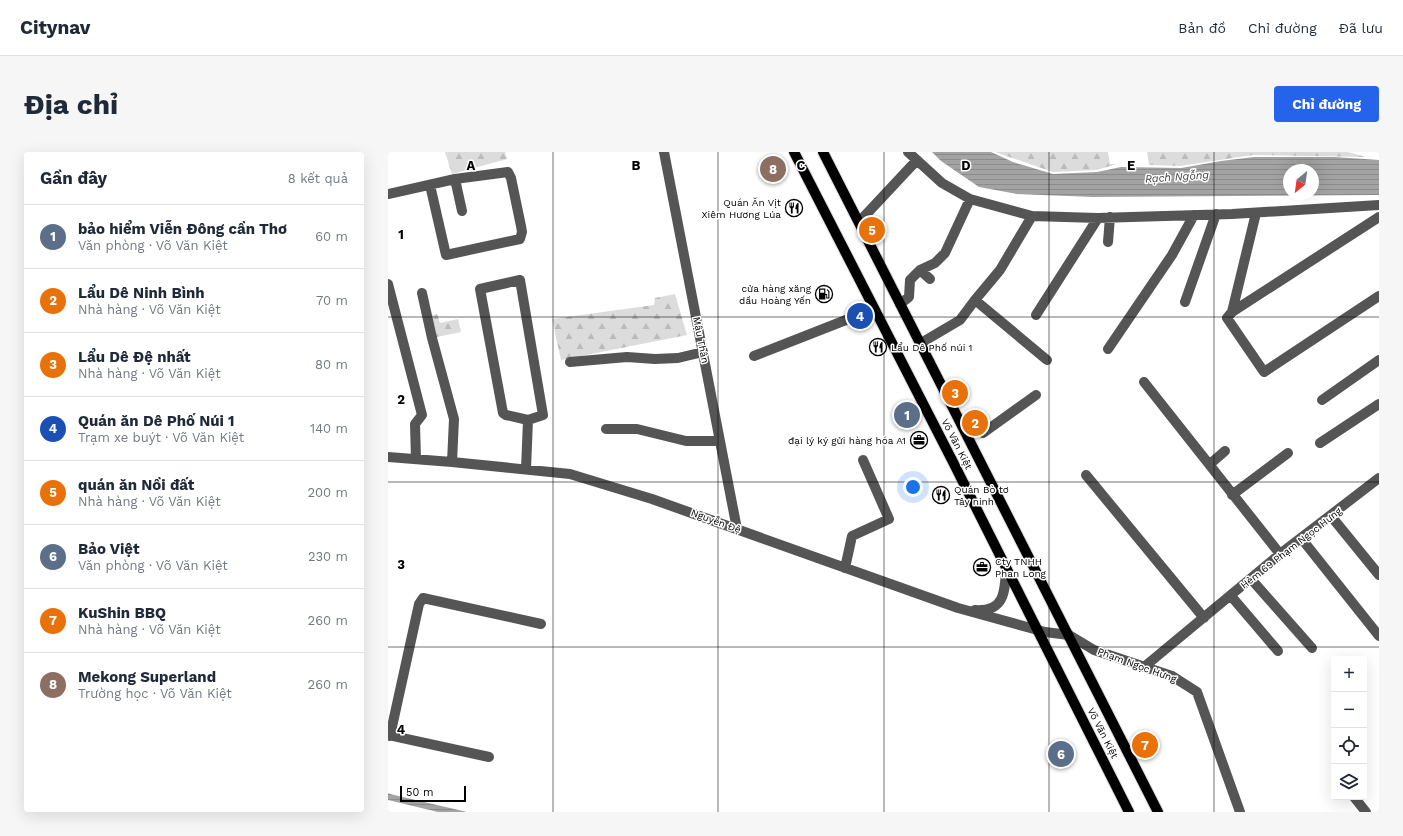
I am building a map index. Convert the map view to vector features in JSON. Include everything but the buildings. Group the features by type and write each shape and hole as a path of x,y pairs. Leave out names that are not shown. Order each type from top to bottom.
{"main road":[{"name":"Võ Văn Kiệt","path":"794,152 1129,812"},
{"name":"Võ Văn Kiệt","path":"823,152 1158,812"}],"street":[{"name":"Mậu Thân","path":"664,152 737,529"},
{"path":"908,152 942,183 970,199 1032,216 1098,218 1194,215 1379,205"},
{"path":"859,222 917,160"},
{"path":"388,194 455,179 506,171 509,172 522,232 520,238 446,255 430,185"},
{"path":"455,179 462,211"},
{"path":"900,304 909,297 909,283 920,270 935,263 945,253 970,199"},
{"path":"1232,312 1256,212"},
{"path":"1185,302 1216,214"},
{"path":"1108,349 1172,255 1194,215"},
{"path":"921,343 960,320 1000,270 1032,216"},
{"path":"1108,242 1110,217"},
{"path":"1379,217 1232,312 1227,318 1264,372 1379,296"},
{"path":"1036,315 1098,218"},
{"path":"920,270 930,279"},
{"path":"520,280 543,415 528,420 503,413 480,289 520,280"},
{"path":"388,284 422,415 415,424 416,459"},
{"path":"422,293 432,338 454,419 452,462"},
{"path":"975,300 1048,360"},
{"path":"754,356 874,309"},
{"path":"570,362 627,357 655,359 678,358 703,352"},
{"path":"1322,400 1379,360"},
{"path":"1144,382 1280,554"},
{"path":"983,433 1036,395"},
{"path":"1320,443 1379,404"},
{"path":"526,469 528,420"},
{"path":"606,429 637,429 686,441 720,441"},
{"path":"1210,464 1226,451"},
{"path":"1232,495 1288,453"},
{"name":"Nguyễn Đệ","path":"388,458 452,462 570,474 652,499 958,608 1035,628"},
{"path":"845,568 852,536 889,519 863,460"},
{"path":"1086,475 1204,618"},
{"name":"Hẻm 69 Phạm Ngọc Hưng","path":"1144,667 1280,554 1379,478"},
{"path":"1331,516 1378,572"},
{"path":"1301,538 1379,636"},
{"path":"958,608 982,610 993,608 1001,602 1006,588 1006,569"},
{"path":"1251,579 1312,648"},
{"path":"1231,596 1278,651"},
{"path":"489,757 389,736 419,604 423,598 541,624"},
{"name":"Phạm Ngọc Hưng","path":"1035,628 1069,635 1094,650 1172,676 1196,692 1240,812"},
{"path":"1356,800 1366,812"}],"green space":[{"path":"445,152 505,152 507,159 452,174"},
{"path":"995,152 1108,152 1110,164 1117,164 1097,170 1053,172"},
{"path":"1147,152 1348,152 1366,157 1253,155 1180,166 1149,165"},
{"path":"675,294 687,335 561,360 552,319 654,305 655,298"},
{"path":"437,314 440,323 458,319 461,332 432,338 429,316"}],"water":[{"name":"Rạch Ngỗng","path":"932,152 991,152 1013,162 1053,174 1097,172 1121,167 1181,168 1254,157 1335,157 1379,160 1379,195 1319,195 1319,164 1283,164 1283,196 1093,197 1017,194 979,187 941,161"},
{"path":"388,793 467,812 438,812 388,800"}],"place":[{"name":"Mekong Superland","path":"773,169"},
{"name":"Quán Ăn Vịt Xiêm Hương Lúa","path":"794,208"},
{"name":"quán ăn Nồi đất","path":"872,230"},
{"name":"cửa hàng xăng dầu Hoàng Yến","path":"824,294"},
{"name":"Quán ăn Dê Phố Núi 1","path":"860,316"},
{"name":"Lẩu Dê Phố núi 1","path":"878,347"},
{"name":"Lẩu Dê Đệ nhất","path":"955,393"},
{"name":"bảo hiểm Viễn Đông cần Thơ","path":"907,415"},
{"name":"Lẩu Dê Ninh Bình","path":"975,423"},
{"name":"đại lý ký gửi hàng hóa A1","path":"919,440"},
{"name":"Quán Bò tơ Tây ninh","path":"941,495"},
{"name":"Cty TNHH Phan Long","path":"982,567"},
{"name":"KuShin BBQ","path":"1145,745"},
{"name":"Bảo Việt","path":"1061,754"}]}
